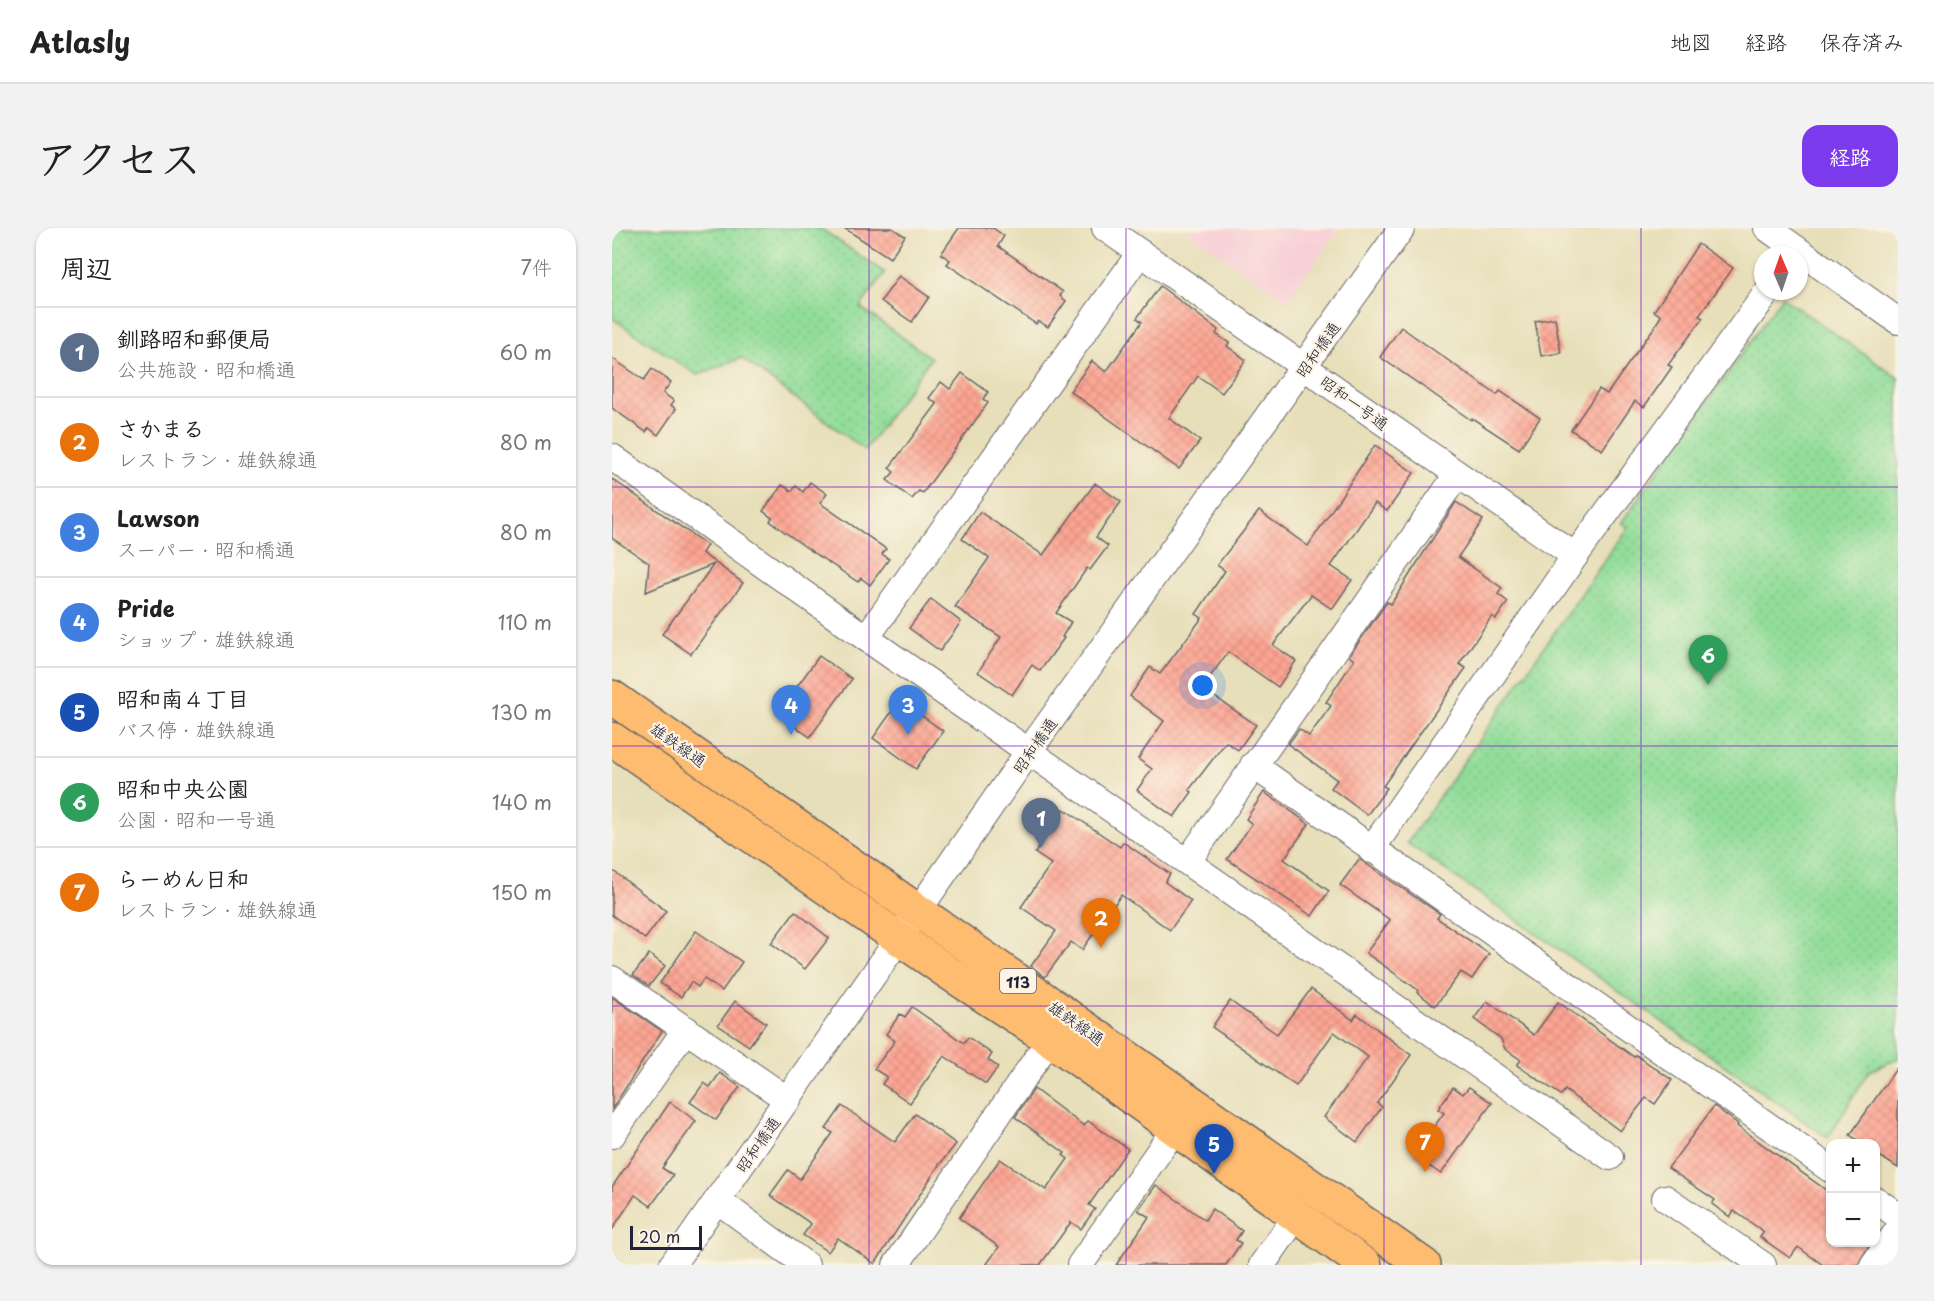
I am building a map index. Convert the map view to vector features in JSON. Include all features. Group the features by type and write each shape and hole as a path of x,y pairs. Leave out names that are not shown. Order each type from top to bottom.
{"main road":[{"name":"雄鉄線通","path":"612,697 1424,1265"},
{"name":"雄鉄線通","path":"612,739 900,940 1050,1039 1365,1265"}],"street":[{"name":"昭和一号通","path":"1105,228 1457,476 1575,556"},
{"name":"昭和橋通","path":"672,1265 900,940 1029,751 1402,228"},
{"path":"1767,228 1789,246"},
{"path":"866,638 1140,253"},
{"path":"1808,260 1898,321"},
{"path":"1371,850 1575,556 1761,300"},
{"path":"612,457 866,638 1610,1157"},
{"path":"1188,861 1457,476"},
{"path":"1253,765 1371,850 1826,1166"},
{"path":"612,979 788,1100"},
{"path":"612,1135 686,1029"},
{"path":"896,1265 1050,1039"},
{"path":"1080,1265 1174,1130"},
{"path":"1665,1198 1763,1265"},
{"path":"717,1200 806,1265"},
{"path":"1880,1203 1898,1216"},
{"path":"1263,1265 1296,1216"},
{"path":"1873,1265 1898,1230"}],"shaded area":[{"path":"1182,228 1340,228 1287,301"}],"green space":[{"path":"612,228 820,228 885,273 860,307 931,358 865,450 741,358 697,375 612,318"},
{"path":"1780,300 1786,300 1898,378 1898,1059 1869,1071 1828,1138 1407,843 1628,527 1621,523"}],"building":[{"path":"844,228 892,228 905,236 890,258"},
{"path":"959,228 993,228 1004,236 998,246 1063,292 1060,296 1066,301 1048,327 1038,321 1036,324 947,264 950,260 941,254"},
{"path":"1698,244 1733,268 1699,316 1703,318 1668,365 1672,367 1644,407 1635,401 1602,450 1571,430 1599,389 1607,394 1653,329 1661,316 1654,311"},
{"path":"899,276 929,297 912,322 881,301"},
{"path":"1160,286 1218,330 1216,334 1229,343 1227,346 1246,360 1222,393 1198,376 1169,418 1200,441 1179,469 1070,391 1092,361 1106,372 1142,322 1137,318"},
{"path":"1555,318 1561,353 1541,356 1535,321"},
{"path":"1401,327 1497,395 1500,391 1540,418 1519,449 1472,418 1471,420 1380,357"},
{"path":"612,358 644,380 652,369 671,382 663,393 674,401 671,405 676,409 658,435 649,428 646,432 612,408"},
{"path":"962,373 988,392 983,399 988,403 923,493 919,491 912,499 887,480 894,472 889,468 937,404 929,398 941,382 950,389"},
{"path":"1375,445 1414,473 1387,511 1375,503 1331,566 1352,580 1332,609 1311,595 1273,645 1296,661 1278,687 1228,652 1202,688 1256,725 1238,750 1226,742 1189,790 1192,792 1174,817 1137,790 1152,769 1138,759 1164,721 1130,696 1150,667 1160,674 1202,618 1196,614 1225,571 1217,565 1259,511 1308,546"},
{"path":"612,479 707,545 702,553 743,583 691,654 662,634 714,564 646,592 649,563 612,538"},
{"path":"810,482 827,494 820,503 886,549 882,554 889,559 870,585 861,578 858,582 804,546 770,521 772,518 763,511 782,485 792,491 796,486 803,492"},
{"path":"1095,483 1121,502 1096,537 1108,546 1090,570 1087,568 1056,613 1071,622 1062,637 1064,638 1040,671 1032,665 1012,695 978,672 1001,637 955,607 989,558 962,539 980,512 1043,555"},
{"path":"1456,502 1483,520 1458,557 1502,588 1498,594 1508,602 1496,619 1492,616 1459,664 1466,668 1383,786 1387,788 1367,815 1331,788 1337,780 1288,744 1299,729 1309,736 1331,706 1326,702 1354,660 1349,656 1387,602 1391,604"},
{"path":"931,599 961,622 940,651 909,628"},
{"path":"819,656 852,679 810,737 777,714"},
{"path":"900,700 943,731 916,769 873,738"},
{"path":"1264,792 1309,824 1284,859 1329,891 1312,916 1227,859 1252,824 1246,819"},
{"path":"1064,809 1120,847 1123,842 1170,874 1165,882 1191,901 1170,930 1121,895 1082,950 1071,942 1045,977 1031,966 1056,931 1021,907 1051,864 1035,853"},
{"path":"1359,859 1440,914 1437,918 1489,954 1472,979 1461,972 1435,1006 1417,992 1418,990 1366,953 1390,920 1340,885"},
{"path":"612,870 666,911 645,939 612,915"},
{"path":"795,911 829,938 805,969 771,943"},
{"path":"696,931 742,962 722,991 704,979 698,987 691,982 681,997 660,983"},
{"path":"649,954 665,966 649,986 633,975"},
{"path":"1311,989 1353,1020 1357,1014 1411,1055 1377,1103 1382,1107 1357,1142 1324,1117 1368,1057 1334,1032 1296,1086 1212,1027 1230,1001 1277,1034"},
{"path":"612,997 662,1031 612,1109"},
{"path":"735,1001 766,1023 749,1046 718,1025"},
{"path":"1487,1001 1534,1035 1558,1002 1634,1057 1636,1055 1672,1080 1655,1104 1646,1098 1620,1131 1565,1090 1561,1095 1517,1065 1521,1060 1505,1049 1501,1039 1474,1019"},
{"path":"912,1007 964,1043 968,1037 992,1054 988,1060 998,1067 986,1084 944,1056 910,1103 882,1084 887,1077 874,1069 895,1041 886,1034 900,1014 905,1017"},
{"path":"1898,1066 1898,1168 1880,1156 1880,1139 1856,1139 1850,1135"},
{"path":"720,1073 740,1087 716,1120 690,1102 704,1083 710,1087"},
{"path":"1453,1087 1463,1094 1469,1087 1492,1103 1441,1174 1413,1155 1444,1113 1438,1109"},
{"path":"1034,1089 1084,1126 1088,1121 1128,1149 1089,1205 1095,1209 1081,1229 1071,1222 1040,1265 986,1265 999,1247 959,1218 1000,1159 1046,1190 1068,1159 1063,1155 1065,1153 1015,1117"},
{"path":"670,1102 696,1121 662,1168 673,1175 651,1206 635,1195 612,1230 612,1187"},
{"path":"842,1106 895,1142 915,1114 956,1144 939,1165 875,1264 838,1238 828,1252 803,1235 811,1224 770,1195 788,1170 800,1179 833,1133 826,1129"},
{"path":"1714,1106 1738,1124 1737,1126 1826,1190 1826,1247 1868,1247 1858,1265 1823,1265 1798,1247 1790,1258 1760,1237 1764,1232 1734,1211 1730,1217 1712,1204 1715,1200 1668,1168"},
{"path":"1156,1185 1205,1220 1212,1209 1242,1231 1236,1240 1241,1243 1226,1265 1116,1265 1149,1217 1138,1210"}],"place":[{"name":"昭和中央公園","path":"1708,685"},
{"name":"Pride","path":"791,735"},
{"name":"Lawson","path":"908,735"},
{"name":"釧路昭和郵便局","path":"1041,848"},
{"name":"さかまる","path":"1101,948"},
{"name":"らーめん日和","path":"1425,1172"},
{"name":"昭和南４丁目","path":"1214,1174"}]}
